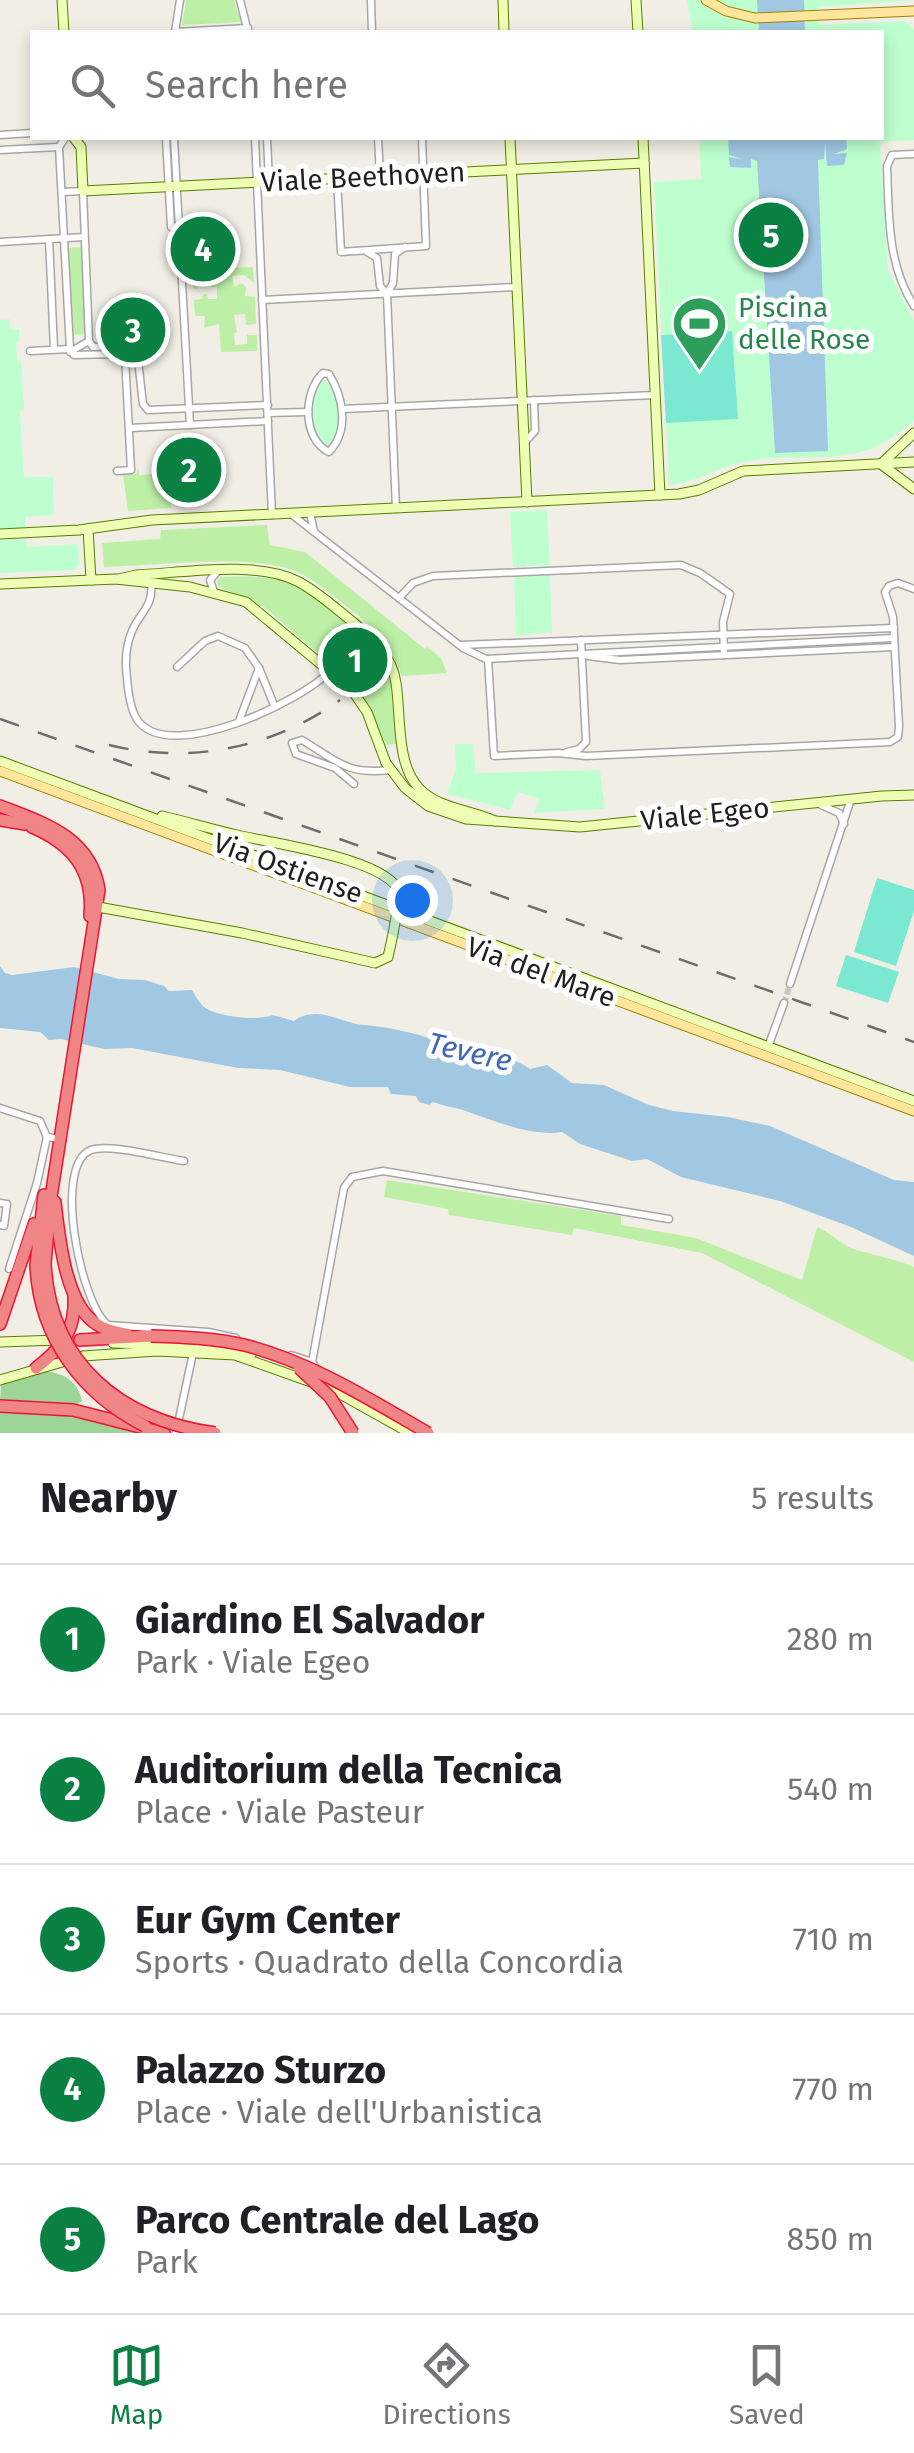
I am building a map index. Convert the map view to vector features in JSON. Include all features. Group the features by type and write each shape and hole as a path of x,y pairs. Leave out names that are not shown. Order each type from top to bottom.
{"highway":[{"path":"0,806 52,827 74,841 93,867 95,907 48,1190 0,1324"},
{"path":"0,817 55,838 73,852 86,874 95,907"},
{"path":"62,1113 51,1137 41,1257 46,1320 64,1356 103,1400 145,1426"},
{"path":"36,1368 66,1340 74,1318 72,1286 48,1190"},
{"path":"41,1257 58,1325 92,1377 118,1400 146,1416 176,1427 214,1433"},
{"path":"72,1286 90,1320 128,1335"},
{"path":"80,1340 128,1335 238,1344 322,1374 428,1433"},
{"path":"288,1361 326,1392 353,1433"},
{"path":"4,1406 73,1410 164,1433"}],"main road":[{"path":"62,0 64,30"},
{"path":"503,0 504,30"},
{"path":"636,0 638,30"},
{"path":"706,0 741,16 914,11"},
{"path":"76,140 81,147 82,191"},
{"path":"510,140 517,288 528,400 524,442 527,502"},
{"path":"643,140 660,495"},
{"name":"Viale Beethoven","path":"82,191 644,164"},
{"path":"881,464 914,432"},
{"path":"0,534 161,520 660,495 692,492 743,471 914,462"},
{"path":"881,464 911,487"},
{"path":"88,529 91,580"},
{"name":"Viale Egeo","path":"116,580 136,575 217,572 260,572 292,578 321,597 386,654 393,668 410,775 425,794 443,804 497,821"},
{"name":"Viale Egeo","path":"0,584 91,580 151,583 214,592 254,606 330,670 359,700 390,770 411,794 432,808 472,821 580,827 914,795"},
{"name":"Via Ostiense","path":"0,761 914,1101"},
{"name":"Via del Mare","path":"0,771 914,1111"},
{"path":"95,907 224,929 372,962 388,957 400,894 396,884 382,874 307,848 139,813"},
{"path":"0,1342 80,1340 216,1347 272,1359 410,1433"},
{"path":"0,1380 102,1354 193,1352 249,1358 328,1387"}],"street":[{"path":"175,30 180,0"},
{"path":"240,0 248,30"},
{"path":"371,0 372,30"},
{"path":"0,135 30,133"},
{"path":"64,140 59,147 70,347 76,356 125,357 131,470 117,471"},
{"path":"166,140 180,226 190,425"},
{"path":"172,186 174,140"},
{"path":"255,140 269,515"},
{"path":"267,140 269,182"},
{"path":"378,140 380,176"},
{"path":"337,178 341,252 426,246 422,140"},
{"path":"0,150 59,147"},
{"path":"914,154 892,156 887,166 893,259 914,306"},
{"path":"62,192 82,191 89,340 93,347 126,346 137,352 143,404 150,410 307,412"},
{"path":"0,242 84,237"},
{"path":"49,239 54,350"},
{"path":"396,508 387,294 394,280 395,254 404,248"},
{"path":"361,251 375,255 380,286 387,294"},
{"path":"262,300 517,288"},
{"path":"30,351 54,350 89,340"},
{"path":"323,373 332,380 342,409 338,441 329,452 320,446 307,412 316,382 323,373"},
{"path":"342,409 656,395"},
{"path":"130,428 190,425 268,413"},
{"path":"310,513 314,531"},
{"path":"290,514 474,656 488,659 642,649 723,650 810,641 856,644"},
{"path":"399,598 413,584 432,576 681,565 697,570 729,592 723,650"},
{"path":"214,592 210,580 217,572"},
{"path":"151,583 150,602 132,630 126,661 137,720 146,728 178,737 196,735 274,705 316,683 330,670"},
{"path":"558,753 586,756 896,739 900,726 894,638 886,590 898,583 914,590"},
{"path":"459,645 856,630 894,638"},
{"path":"856,630 856,644"},
{"path":"809,631 810,651"},
{"path":"762,634 763,648"},
{"path":"177,667 205,641 218,636 245,648 259,668 274,705"},
{"path":"678,638 678,652"},
{"path":"763,648 810,651 894,638"},
{"path":"488,659 494,756 579,749 586,742 582,640"},
{"path":"642,640 643,659"},
{"path":"582,655 616,660 678,652"},
{"path":"239,720 259,668"},
{"path":"354,784 338,769 297,755 292,742 304,741 331,761 354,770 390,770"},
{"path":"381,750 394,750 404,744"},
{"path":"790,984 851,799"},
{"path":"815,803 840,814 844,826"},
{"path":"768,1047 784,1003"},
{"path":"0,1108 40,1121 51,1137 9,1269"},
{"path":"184,1161 101,1149 82,1156 74,1169 78,1256 97,1313 108,1325 217,1333 312,1362 328,1387"},
{"path":"312,1362 344,1188 352,1177 383,1171 669,1219"},
{"path":"0,1203 7,1204 4,1226 0,1225"},
{"path":"216,1347 217,1333"},
{"path":"176,1433 193,1352"}],"green space":[{"path":"186,0 234,0 241,22 182,25"},
{"path":"687,0 914,0 817,7 819,25 905,21 914,29 914,140 883,142 880,146 888,270 914,321 914,421 866,451 831,457 760,459 669,485 654,182 701,179 699,140 884,140 884,30 693,30"},
{"path":"82,247 86,334 71,335 68,248"},
{"path":"253,267 254,283 244,275 232,276 234,287 242,283 245,296 255,297 256,324 246,325 245,314 234,315 234,333 235,345 247,344 247,335 257,335 257,351 221,352 219,324 204,328 205,316 195,316 194,300 202,299 203,294 208,299 217,299 217,287 211,287 210,275 198,275 198,289 193,289 192,270"},
{"path":"10,319 10,329 19,329 20,341 16,342 24,411 20,411 24,477 53,477 54,515 25,517 25,528 0,529 0,320"},
{"path":"323,377 339,412 337,430 328,448 316,432 312,413 314,394"},
{"path":"138,469 139,475 154,474 155,484 170,483 171,508 128,511 123,474 136,474"},
{"path":"547,510 550,565 513,567 510,512"},
{"path":"267,525 270,545 305,552 441,658 447,673 402,676 388,647 368,624 295,571 228,562 104,567 102,543 160,539 161,530"},
{"path":"26,539 27,547 78,544 79,565 74,570 0,573 0,540"},
{"path":"550,575 552,636 550,632 516,636 514,577"},
{"path":"220,577 289,583 316,598 362,636 390,676 396,744 386,745 371,711 351,681 264,607 219,587"},
{"path":"455,744 473,744 476,773 600,770 605,809 534,813 539,799 518,792 510,810 447,794 456,769"},
{"path":"387,1180 621,1216 621,1225 696,1238 802,1280 817,1227 851,1248 914,1267 914,1362 702,1253 574,1228 572,1235 449,1215 448,1209 384,1197"},
{"path":"45,1371 70,1380 82,1401 76,1405 0,1403 1,1385"},
{"path":"0,1409 72,1413 146,1433 0,1433"}],"shaded area":[{"name":"Piscina delle Rose","path":"732,331 738,419 666,423 661,335"},
{"path":"877,878 914,890 914,911 896,966 854,952"},
{"path":"846,955 899,972 888,1003 836,986"}],"water":[{"path":"757,0 804,0 805,30 759,30"},
{"path":"728,140 846,140 847,149 834,154 847,153 844,165 827,166 825,142 824,159 818,160 828,451 775,453 757,161 751,159 751,168 730,167 729,157 742,159 729,155"},
{"name":"Tevere","path":"0,966 12,975 74,967 119,979 145,980 169,991 192,990 205,1008 231,1016 273,1015 294,1021 322,1014 415,1034 441,1044 460,1041 530,1069 547,1065 572,1083 604,1085 649,1105 770,1126 894,1180 914,1182 914,1256 780,1201 681,1177 647,1159 632,1161 580,1144 562,1132 525,1130 433,1102 419,1102 416,1096 391,1094 388,1087 350,1087 280,1070 238,1068 132,1048 104,1049 49,1040 40,1032 0,1028"}],"tunnel":[{"path":"784,1003 790,984"}],"railway":[{"path":"109,745 170,753 230,748 287,730 340,700"},
{"path":"0,719 914,1042"}],"place":[{"name":"Parco Centrale del Lago","path":"771,235"},
{"name":"Palazzo Sturzo","path":"203,249"},
{"name":"Eur Gym Center","path":"133,330"},
{"name":"Piscina delle Rose","path":"699,372"},
{"name":"Auditorium della Tecnica","path":"189,470"},
{"name":"Giardino El Salvador","path":"355,660"}]}
